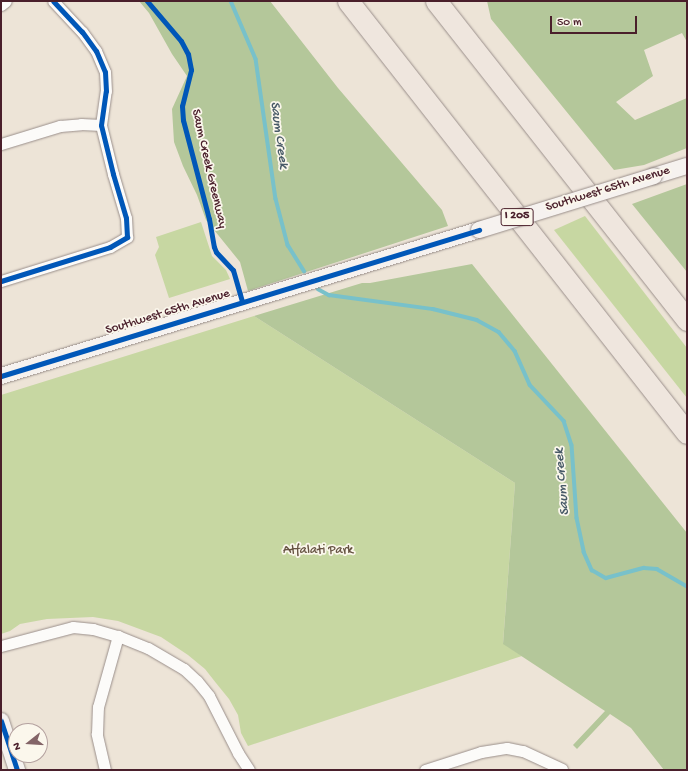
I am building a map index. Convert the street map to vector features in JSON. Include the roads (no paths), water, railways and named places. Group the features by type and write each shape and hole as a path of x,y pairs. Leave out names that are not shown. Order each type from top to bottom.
{"highway":[{"name":"I 205","path":"348,1 687,433"},
{"path":"436,1 687,320"}],"main road":[{"name":"Southwest 65th Avenue","path":"1,376 687,166"},
{"path":"1,721 17,770"}],"street":[{"path":"1,5 6,1"},
{"path":"1,281 110,247 127,238 126,218 112,174 101,125 106,82 101,62 96,51 82,32 53,1"},
{"path":"1,144 60,126 81,124 101,125"},
{"path":"1,646 73,627 93,629 118,636 169,658 184,668 209,696 238,753 249,770"},
{"path":"105,770 97,734 98,707 118,636"},
{"path":"424,770 449,766 481,752 508,748 523,751 562,769"}],"waterway":[{"name":"Saum Creek","path":"231,1 256,59 276,199 288,245 304,271"},
{"name":"Saum Creek","path":"318,289 329,295 433,309 477,320 499,332 515,351 530,385 564,421 572,445 577,518 584,552 592,570 606,578 644,568 657,569 687,586"}],"park label":[{"name":"Atfalati Park","path":"318,551"}]}
